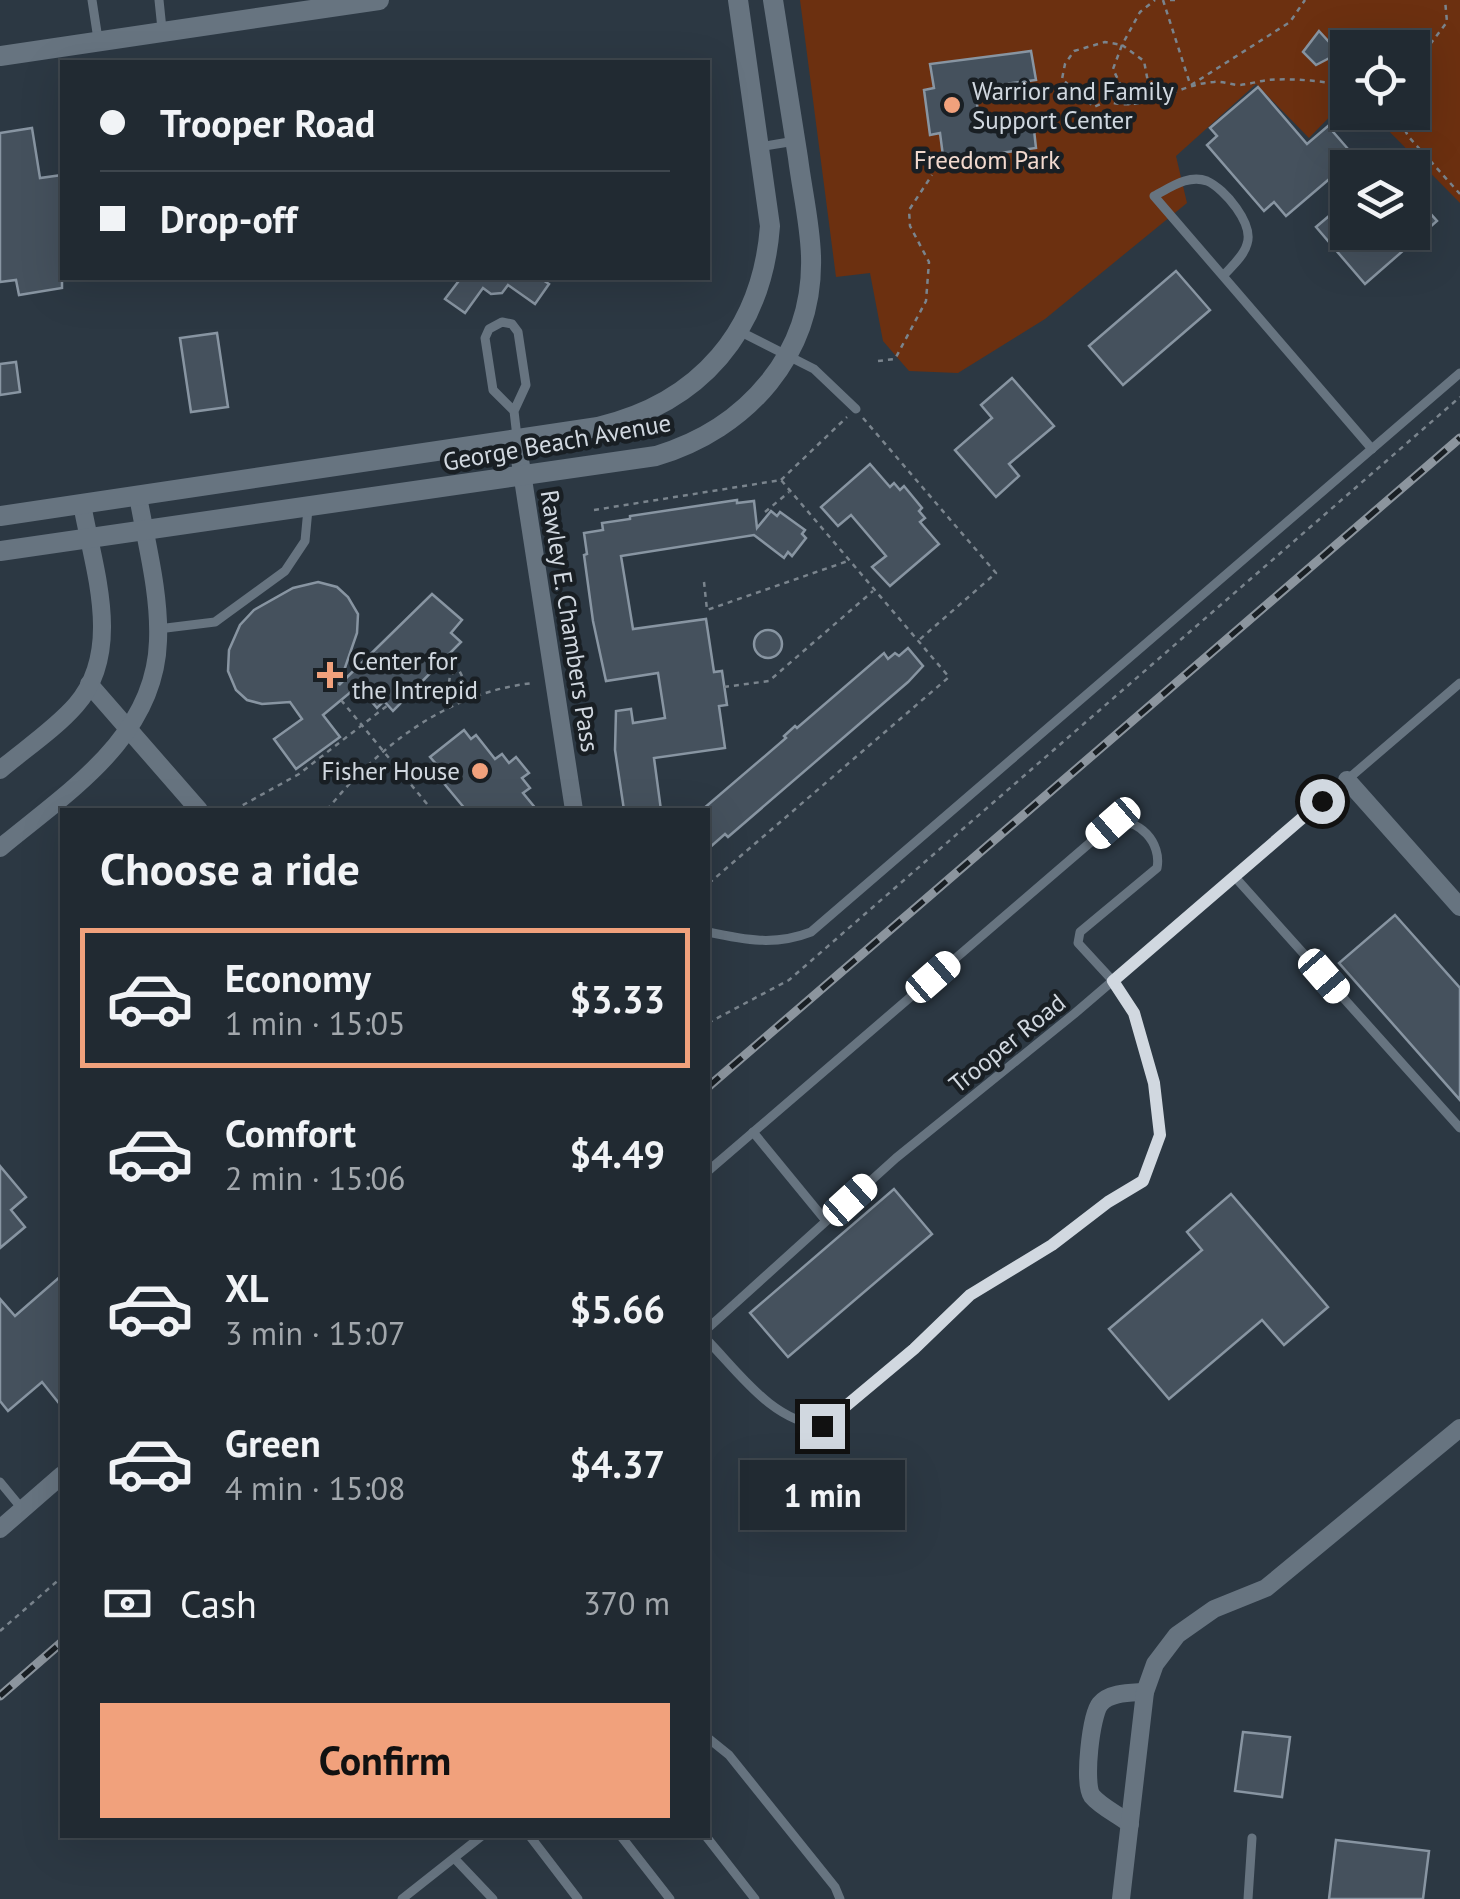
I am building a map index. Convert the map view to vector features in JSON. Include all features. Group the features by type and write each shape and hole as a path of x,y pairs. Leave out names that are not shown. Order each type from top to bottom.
{"street":[{"path":"0,56 379,0"},
{"path":"725,0 742,25"},
{"name":"George Beach Avenue","path":"0,516 598,428 660,406 696,381 739,331 758,291 768,248 770,226 738,0"},
{"name":"George Beach Avenue","path":"0,550 656,456 696,442 748,408 788,356 808,300 811,258 773,0"},
{"name":"Rawley E. Chambers Pass","path":"517,440 574,808"},
{"path":"0,848 107,758 129,730 152,680 158,629 138,496"},
{"path":"0,770 77,704 101,652 102,629 82,504"},
{"path":"89,684 196,808"},
{"path":"1347,780 1460,907"},
{"path":"1120,1899 1145,1692 1154,1664 1178,1634 1214,1609 1266,1588 1460,1428"},
{"path":"0,1529 60,1477"},
{"path":"1130,1824 1092,1795 1087,1776 1095,1714 1100,1704 1109,1697 1145,1692"}],"lane":[{"path":"92,0 98,42"},
{"path":"159,0 162,32"},
{"path":"759,147 795,141"},
{"path":"1223,276 1247,248 1250,232 1240,211 1207,182 1185,180 1154,196 1188,235 1223,276 1372,448"},
{"path":"514,412 493,390 486,338 489,329 502,322 512,324 518,332 526,385 514,412 517,440"},
{"path":"739,331 814,369 856,409"},
{"path":"710,932 758,942 790,940 811,932 1460,373"},
{"path":"158,629 215,622 285,571 305,541 308,506"},
{"name":"Trooper Road","path":"710,1326 896,1158 1113,981 1460,683"},
{"path":"710,1169 1113,823 1125,820 1138,826 1154,844 1160,855 1157,868 1080,932 1078,943 1113,981 1134,1013 1154,1083 1160,1135 1143,1181 1052,1245 970,1295 914,1349 822,1426 802,1424 761,1397 710,1342"},
{"path":"1234,876 1460,1128"},
{"path":"753,1132 826,1222"},
{"path":"0,1482 23,1510"},
{"path":"710,1740 729,1755 835,1887 840,1899"},
{"path":"402,1899 480,1838"},
{"path":"530,1838 578,1899"},
{"path":"622,1838 670,1899"},
{"path":"707,1838 755,1899"},
{"path":"1248,1899 1252,1838"},
{"path":"455,1859 493,1899"}],"path":[{"path":"1130,105 1113,69 1140,12 1155,0"},
{"path":"1163,0 1190,86"},
{"path":"1170,0 1177,0"},
{"path":"1190,86 1290,22 1305,0"},
{"path":"1430,44 1447,22 1445,0"},
{"path":"1152,100 1144,61 1122,46 1105,42 1074,51 1065,64 1062,79 1094,107 1107,101 1130,105 1152,100 1190,86 1217,81 1240,85 1270,80 1330,85"},
{"path":"1405,130 1460,194"},
{"path":"878,360 894,359 926,301 928,262 910,226 909,210 932,175"},
{"path":"710,1021 789,980 1460,397"},
{"path":"594,510 780,480 856,409 996,573 918,641"},
{"path":"710,882 949,677 780,480"},
{"path":"765,512 790,491"},
{"path":"704,582 707,610 850,561"},
{"path":"724,687 769,681 874,590"},
{"path":"328,808 384,750 463,702 516,684 534,683"},
{"path":"458,687 463,702"},
{"path":"341,700 430,808"},
{"path":"238,808 299,774 388,705"},
{"path":"0,1631 60,1579"}],"green space":[{"name":"Freedom Park","path":"800,0 1460,0 1460,203 1430,173 1430,150 1408,150 1388,130 1430,130 1430,30 1330,30 1330,116 1309,138 1256,84 1176,156 1187,203 1045,319 958,373 909,371 883,341 870,273 836,277"}],"building":[{"path":"1319,31 1330,43 1330,58 1316,65 1303,52"},
{"name":"Warrior and Family Support Center","path":"1031,51 1036,80 975,88 980,128 1033,121 1036,148 958,159 957,154 943,156 940,133 930,135 924,90 934,88 930,64"},
{"path":"1258,87 1307,144 1328,126 1349,150 1330,150 1330,178 1286,216 1274,202 1264,211 1207,145 1217,136 1210,128"},
{"path":"32,128 40,178 60,175 62,288 19,295 16,280 0,282 0,133"},
{"path":"1330,215 1330,243 1316,227"},
{"path":"1336,250 1404,250 1365,284"},
{"path":"1176,271 1210,310 1123,385 1089,346"},
{"path":"459,280 543,280 549,284 535,304 508,285 502,293 491,294 483,288 465,313 445,299"},
{"path":"217,333 228,407 191,412 180,338"},
{"path":"16,362 20,392 0,395 0,364"},
{"path":"1012,378 1054,426 1009,464 1019,476 996,497 955,450 992,418 981,405"},
{"path":"870,464 890,487 894,483 900,490 904,486 922,508 919,511 925,518 920,522 939,544 890,586 872,567 886,556 851,515 838,526 821,507"},
{"path":"737,500 754,501 757,528 771,511 777,516 780,512 805,530 802,534 806,538 792,556 788,552 784,558 754,535 621,556 633,629 706,619 714,672 722,671 727,705 719,706 725,748 654,758 661,808 624,808 615,750 616,711 631,709 633,723 665,718 658,673 606,681 584,555 584,533 603,530 602,523"},
{"name":"Center for the Intrepid","path":"318,582 337,587 358,614 357,633 339,685 432,594 462,620 451,633 461,642 393,711 384,701 377,708 358,686 323,715 340,737 296,769 274,739 302,719 290,702 262,704 247,700 236,690 228,671 229,650 240,625 254,610 293,588"},
{"path":"768,630 778,634 782,644 778,654 768,658 758,654 754,644 758,634"},
{"path":"908,648 923,666 728,837 725,834 710,847 710,808 704,808 884,653 888,659 895,653 899,656"},
{"name":"Fisher House","path":"464,730 471,739 476,735 495,759 502,754 509,763 516,757 529,773 522,778 530,788 523,793 535,808 464,808 432,769 437,765 430,757"},
{"path":"1395,915 1460,988 1460,1100 1339,963"},
{"path":"0,1166 26,1197 11,1210 25,1227 0,1248"},
{"path":"894,1189 932,1234 788,1357 750,1313"},
{"path":"1231,1194 1328,1307 1284,1345 1262,1320 1169,1399 1109,1329 1202,1250 1187,1232"},
{"path":"60,1277 60,1404 42,1382 8,1411 0,1401 0,1299 15,1316"},
{"path":"1243,1732 1290,1737 1282,1797 1235,1791"},
{"path":"1336,1840 1429,1851 1423,1899 1329,1899"}],"railway":[{"path":"710,1085 1460,438"},
{"path":"0,1696 60,1644"}],"place":[{"name":"Warrior and Family Support Center","path":"952,105"},
{"name":"Center for the Intrepid","path":"330,675"},
{"name":"Fisher House","path":"480,771"}],"route":[{"path":"822,1426 914,1349 970,1295 1052,1245 1143,1181 1160,1135 1154,1083 1134,1013 1113,981 1322,801"}]}
